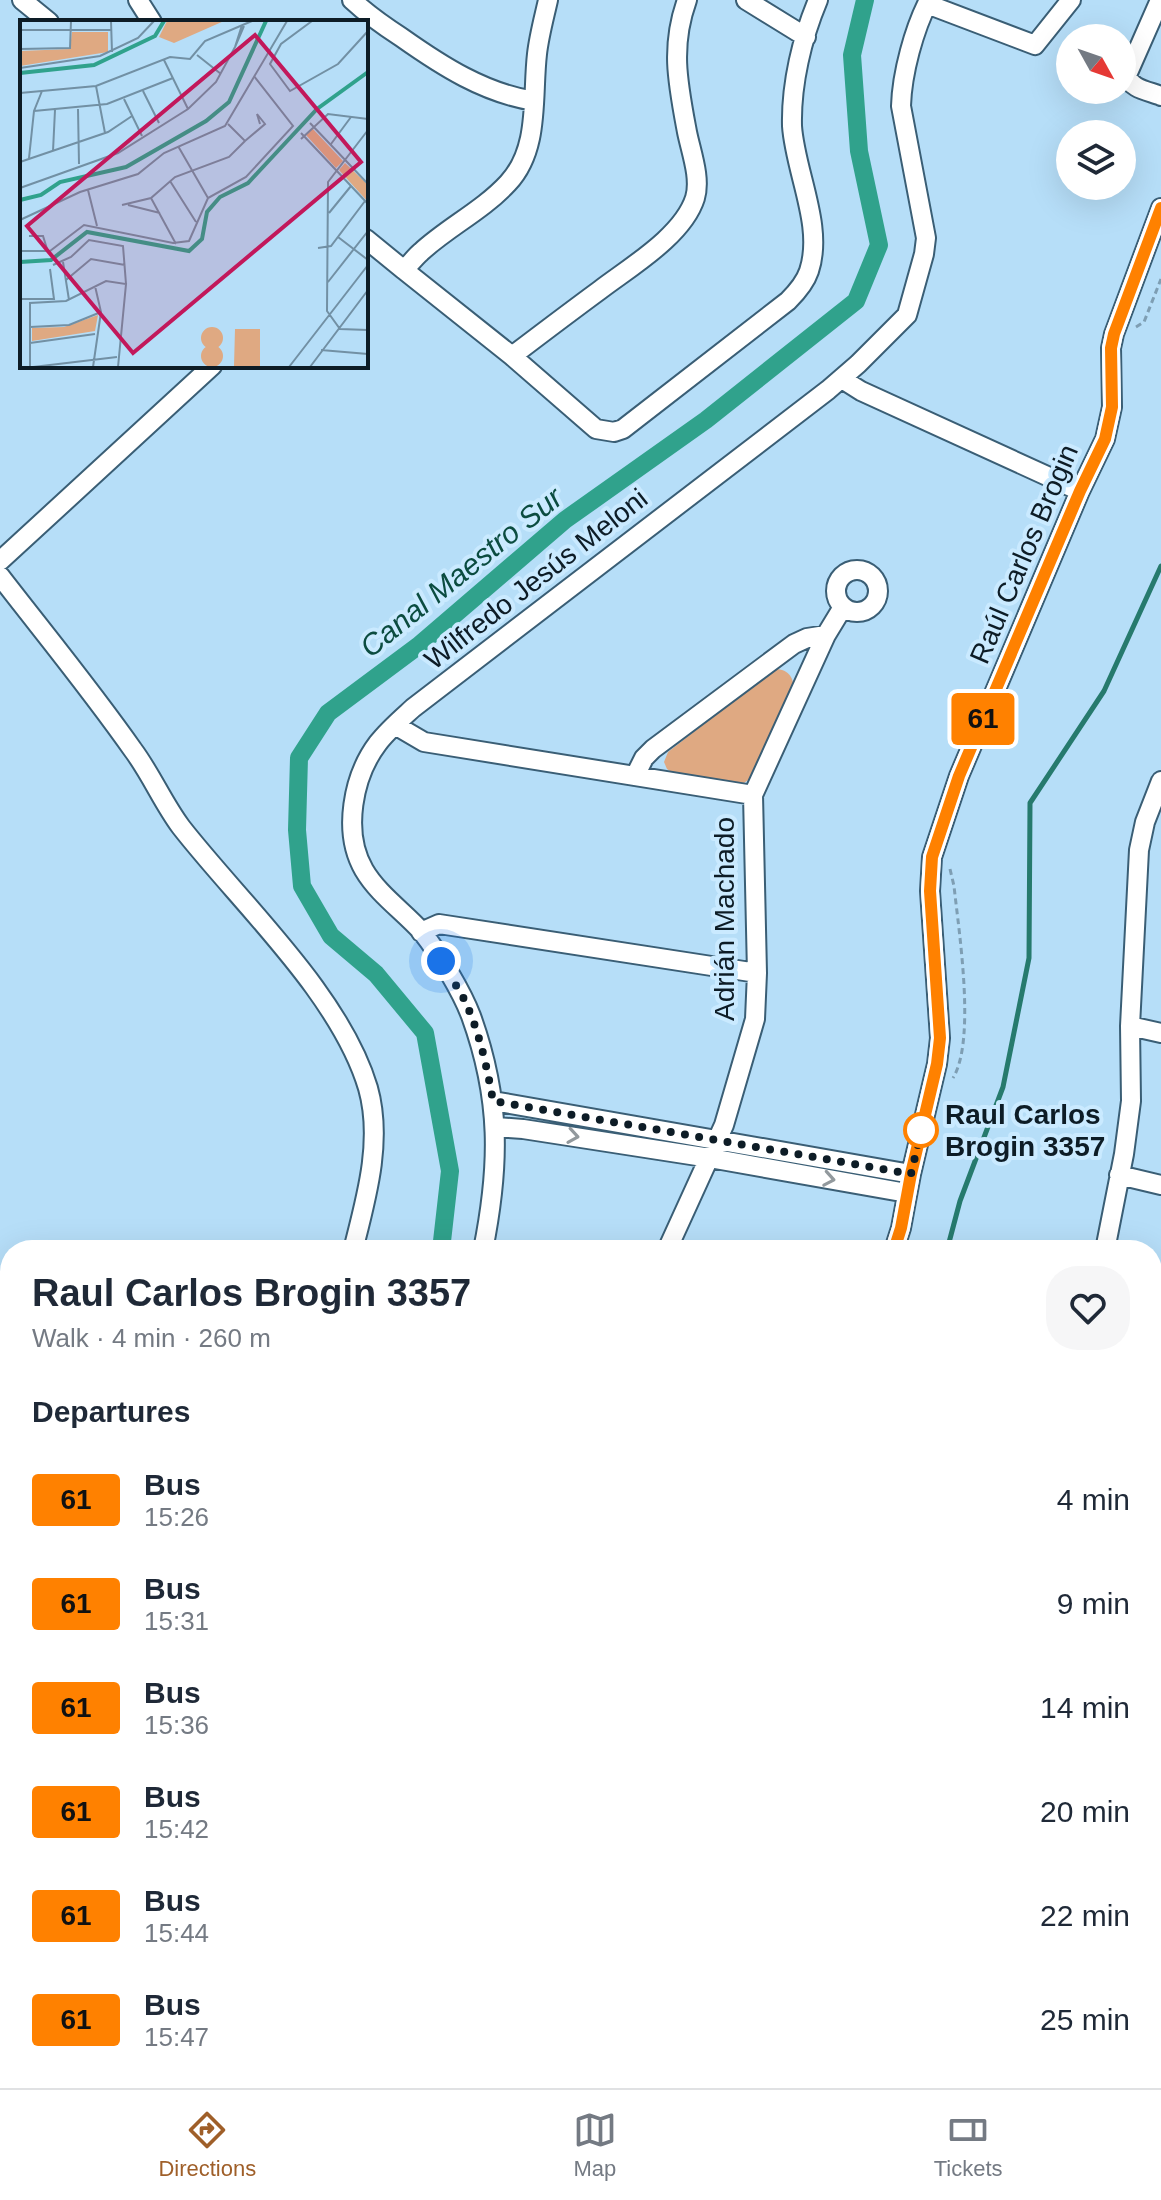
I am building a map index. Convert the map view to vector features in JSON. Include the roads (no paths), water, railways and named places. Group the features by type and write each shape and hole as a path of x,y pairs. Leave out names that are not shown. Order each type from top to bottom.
{"street":[{"path":"22,0 47,20"},
{"path":"138,0 151,20"},
{"path":"404,270 421,251 493,198 522,163 529,145 537,55 548,0"},
{"path":"512,356 660,245 685,216 695,198 694,164 675,59 687,0"},
{"path":"746,0 806,37"},
{"path":"368,241 512,356 596,429 614,432 623,429 794,295 809,272 813,232 792,126 793,99 806,37 818,0"},
{"path":"928,2 1035,45 1071,0"},
{"path":"1160,0 1127,75 1133,85 1161,96"},
{"name":"Wilfredo Jesús Meloni","path":"485,1240 495,1179 496,1127 488,1076 463,998 421,932 365,872 355,846 353,804 360,779 379,742 413,708 842,379 907,315 926,238 901,92 928,2"},
{"path":"362,4 431,59 498,92 534,101"},
{"name":"Raúl Carlos Brogin","path":"897,1240 937,1064 940,1038 930,891 932,857 959,776 1109,425 1114,334 1161,208"},
{"path":"0,561 210,368"},
{"path":"842,379 861,391 1080,491"},
{"path":"0,576 135,752 179,825 292,960 328,1008 345,1037 369,1091 373,1119 368,1191 356,1240"},
{"name":"Adrián Machado","path":"672,1240 714,1149 753,1029 757,973 753,795 826,635 843,607"},
{"path":"635,776 644,758 666,739 794,644 826,635"},
{"path":"395,725 424,742 753,795"},
{"path":"1107,1240 1131,1101 1130,1026 1139,850 1145,822 1161,781"},
{"path":"421,932 439,924 757,973"},
{"path":"1130,1026 1161,1033"},
{"path":"493,1101 907,1193"},
{"path":"496,1127 714,1149 911,1174"},
{"path":"1119,1175 1161,1185"}],"waterway":[{"name":"Canal Maestro Sur","path":"442,1240 450,1171 425,1033 376,974 331,936 302,886 297,830 299,758 328,713 418,646 565,520 706,420 856,301 879,245 859,151 852,55 865,0"},
{"path":"950,1240 960,1201 1003,1087 1029,958 1030,803 1104,691 1161,566"}],"place":[{"name":"Raul Carlos Brogin 3357","path":"921,1130"}]}
